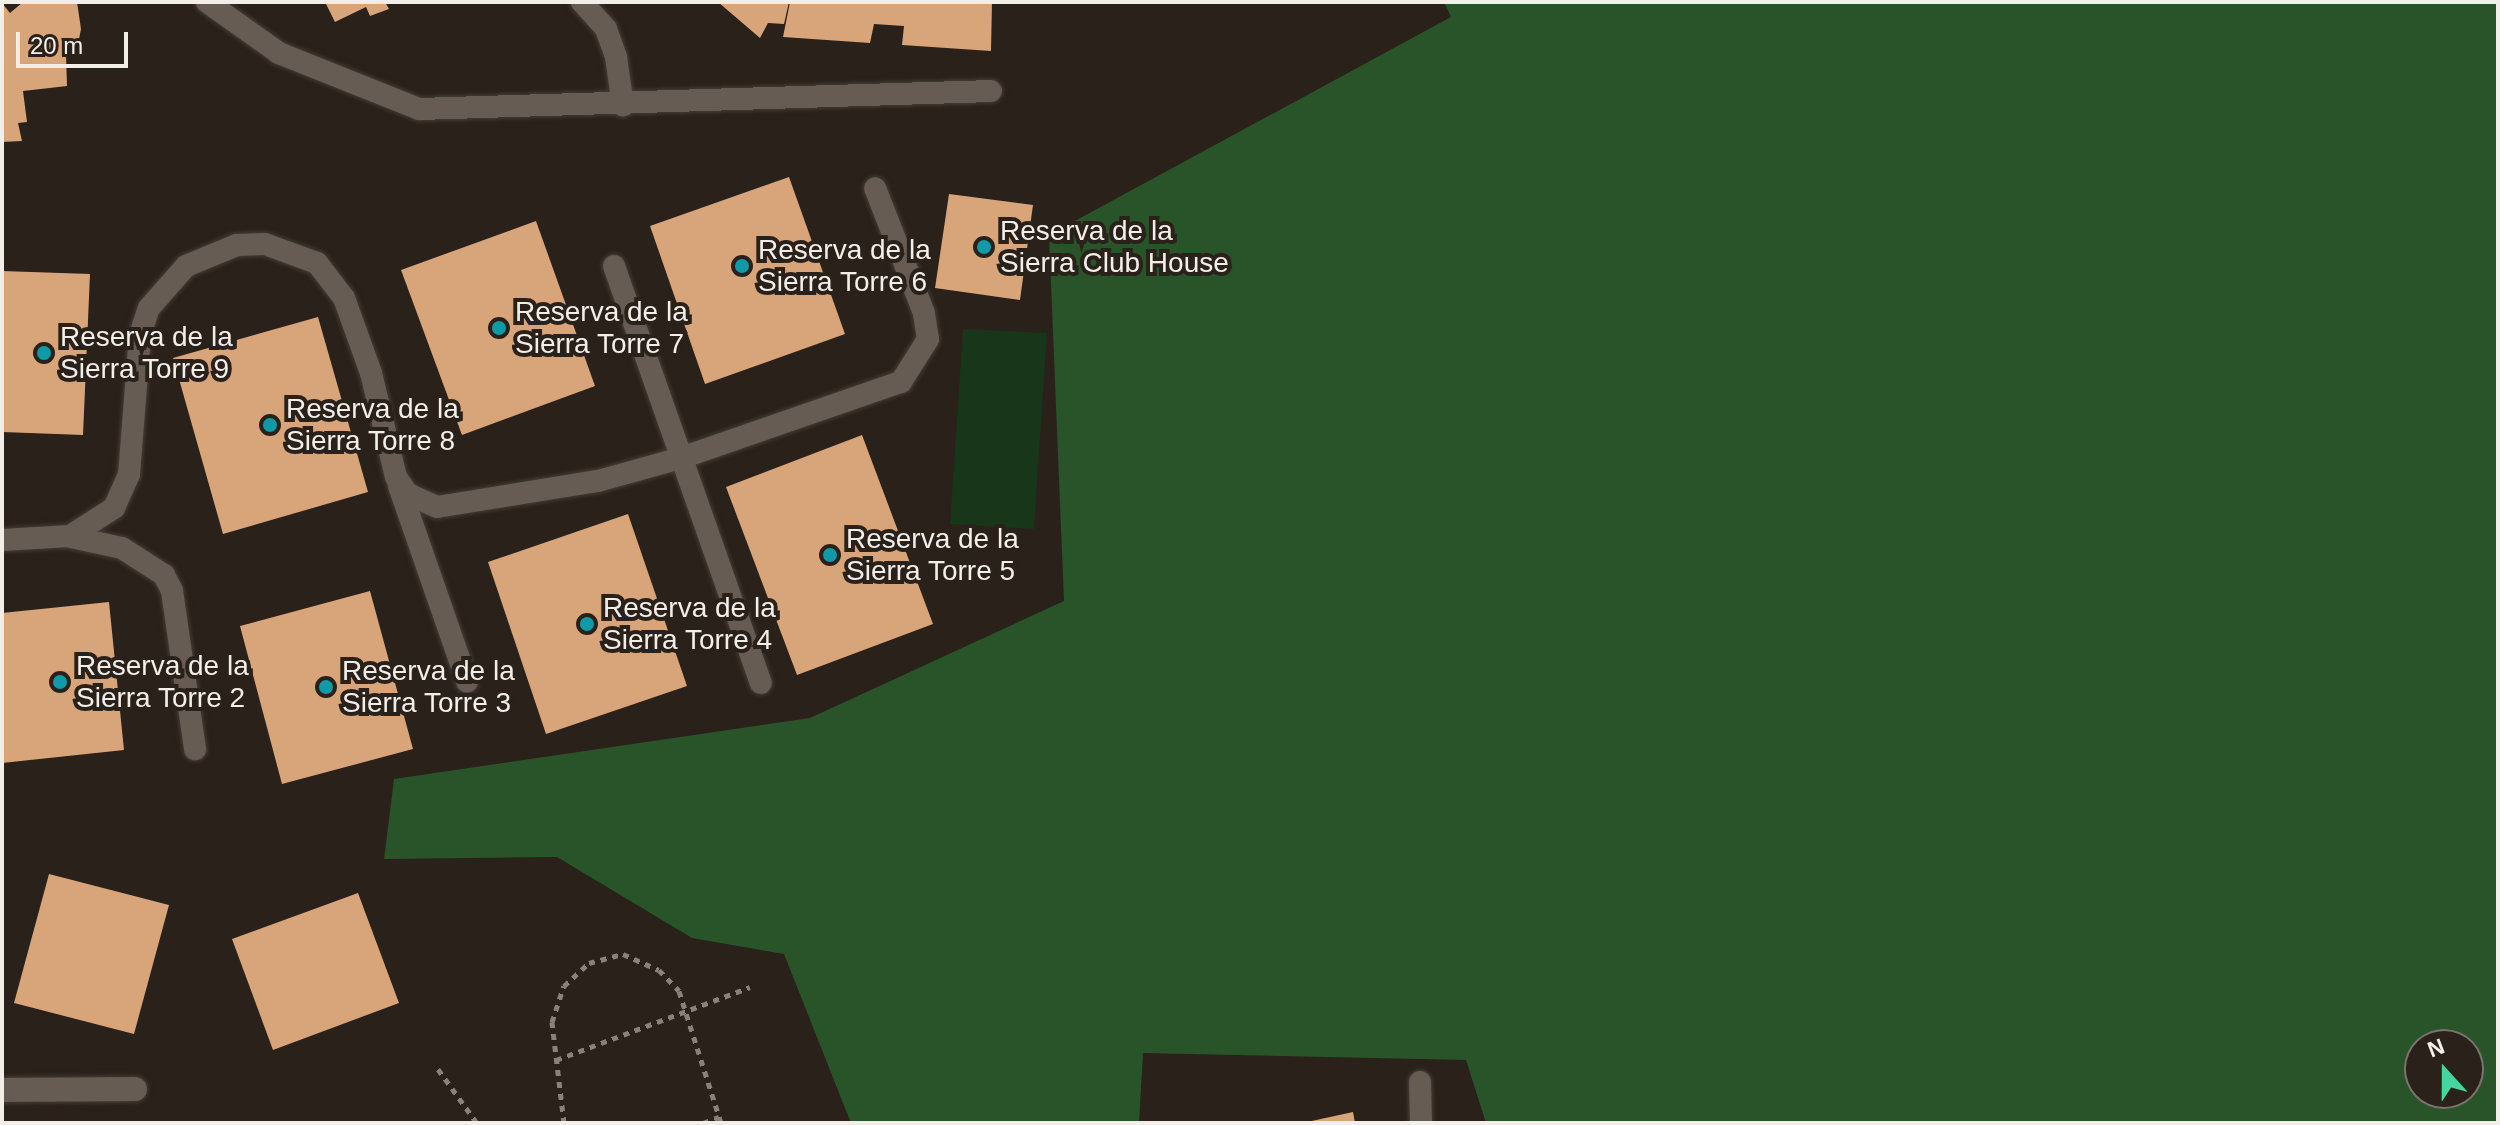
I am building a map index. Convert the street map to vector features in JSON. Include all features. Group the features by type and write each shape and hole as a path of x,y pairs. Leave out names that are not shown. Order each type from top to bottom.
{"street":[{"path":"2,1090 135,1089"}],"lane":[{"path":"207,2 279,53 419,109 623,105 991,91"},
{"path":"582,2 606,29 616,57 623,105"},
{"path":"396,477 408,494 426,505 465,505 598,481 681,458 901,382 919,358 928,339 924,313 875,188"},
{"path":"70,536 102,520 124,492 140,335 149,308 186,266 237,245 265,244 317,263 344,298 371,373 396,477 467,681"},
{"path":"614,266 761,683"},
{"path":"2,540 70,536 122,548 164,575 172,591 195,749"},
{"path":"1420,1082 1421,1123"}],"path":[{"path":"564,1123 552,1022 564,986 589,963 623,954 659,970 688,1008 720,1120 703,1123"},
{"path":"556,1060 750,987"},
{"path":"438,1069 477,1123"}],"green space":[{"path":"1444,2 2498,2 2498,1123 1486,1123 1466,1060 1143,1053 1139,1123 851,1123 784,954 692,938 557,857 384,859 394,779 810,718 1064,601 1049,235 1451,17"},
{"path":"963,329 1047,333 1034,529 950,524"}],"building":[{"path":"23,2 77,2 81,29 77,49 66,54 67,86 23,91 27,122 18,123 22,141 2,142 2,3 10,13"},
{"path":"325,2 385,2 389,9 370,16 366,7 335,22"},
{"path":"718,2 789,2 784,24 768,23 760,38"},
{"path":"790,2 992,2 991,51 902,45 904,26 874,24 870,43 783,37"},
{"name":"Reserva de la Sierra Torre 6","path":"789,177 845,334 705,384 650,226"},
{"name":"Reserva de la Sierra Club House","path":"949,194 1033,205 1020,300 935,288"},
{"name":"Reserva de la Sierra Torre 7","path":"536,221 595,386 462,435 401,270"},
{"name":"Reserva de la Sierra Torre 9","path":"2,271 90,274 83,435 2,432"},
{"name":"Reserva de la Sierra Torre 8","path":"318,317 368,492 223,534 173,358"},
{"name":"Reserva de la Sierra Torre 5","path":"862,435 933,624 797,675 726,487"},
{"name":"Reserva de la Sierra Torre 4","path":"628,514 687,686 546,734 488,562"},
{"name":"Reserva de la Sierra Torre 3","path":"370,591 413,749 282,784 240,626"},
{"name":"Reserva de la Sierra Torre 2","path":"109,602 124,750 2,763 2,613"},
{"path":"49,874 169,905 134,1034 14,1003"},
{"path":"358,893 399,1003 273,1050 232,939"},
{"path":"1353,1112 1355,1123 1307,1122"}],"place":[{"name":"Reserva de la Sierra Club House","path":"984,247"},
{"name":"Reserva de la Sierra Torre 6","path":"742,266"},
{"name":"Reserva de la Sierra Torre 7","path":"499,328"},
{"name":"Reserva de la Sierra Torre 9","path":"44,353"},
{"name":"Reserva de la Sierra Torre 8","path":"270,425"},
{"name":"Reserva de la Sierra Torre 5","path":"830,555"},
{"name":"Reserva de la Sierra Torre 4","path":"587,624"},
{"name":"Reserva de la Sierra Torre 2","path":"60,682"},
{"name":"Reserva de la Sierra Torre 3","path":"326,687"}]}
